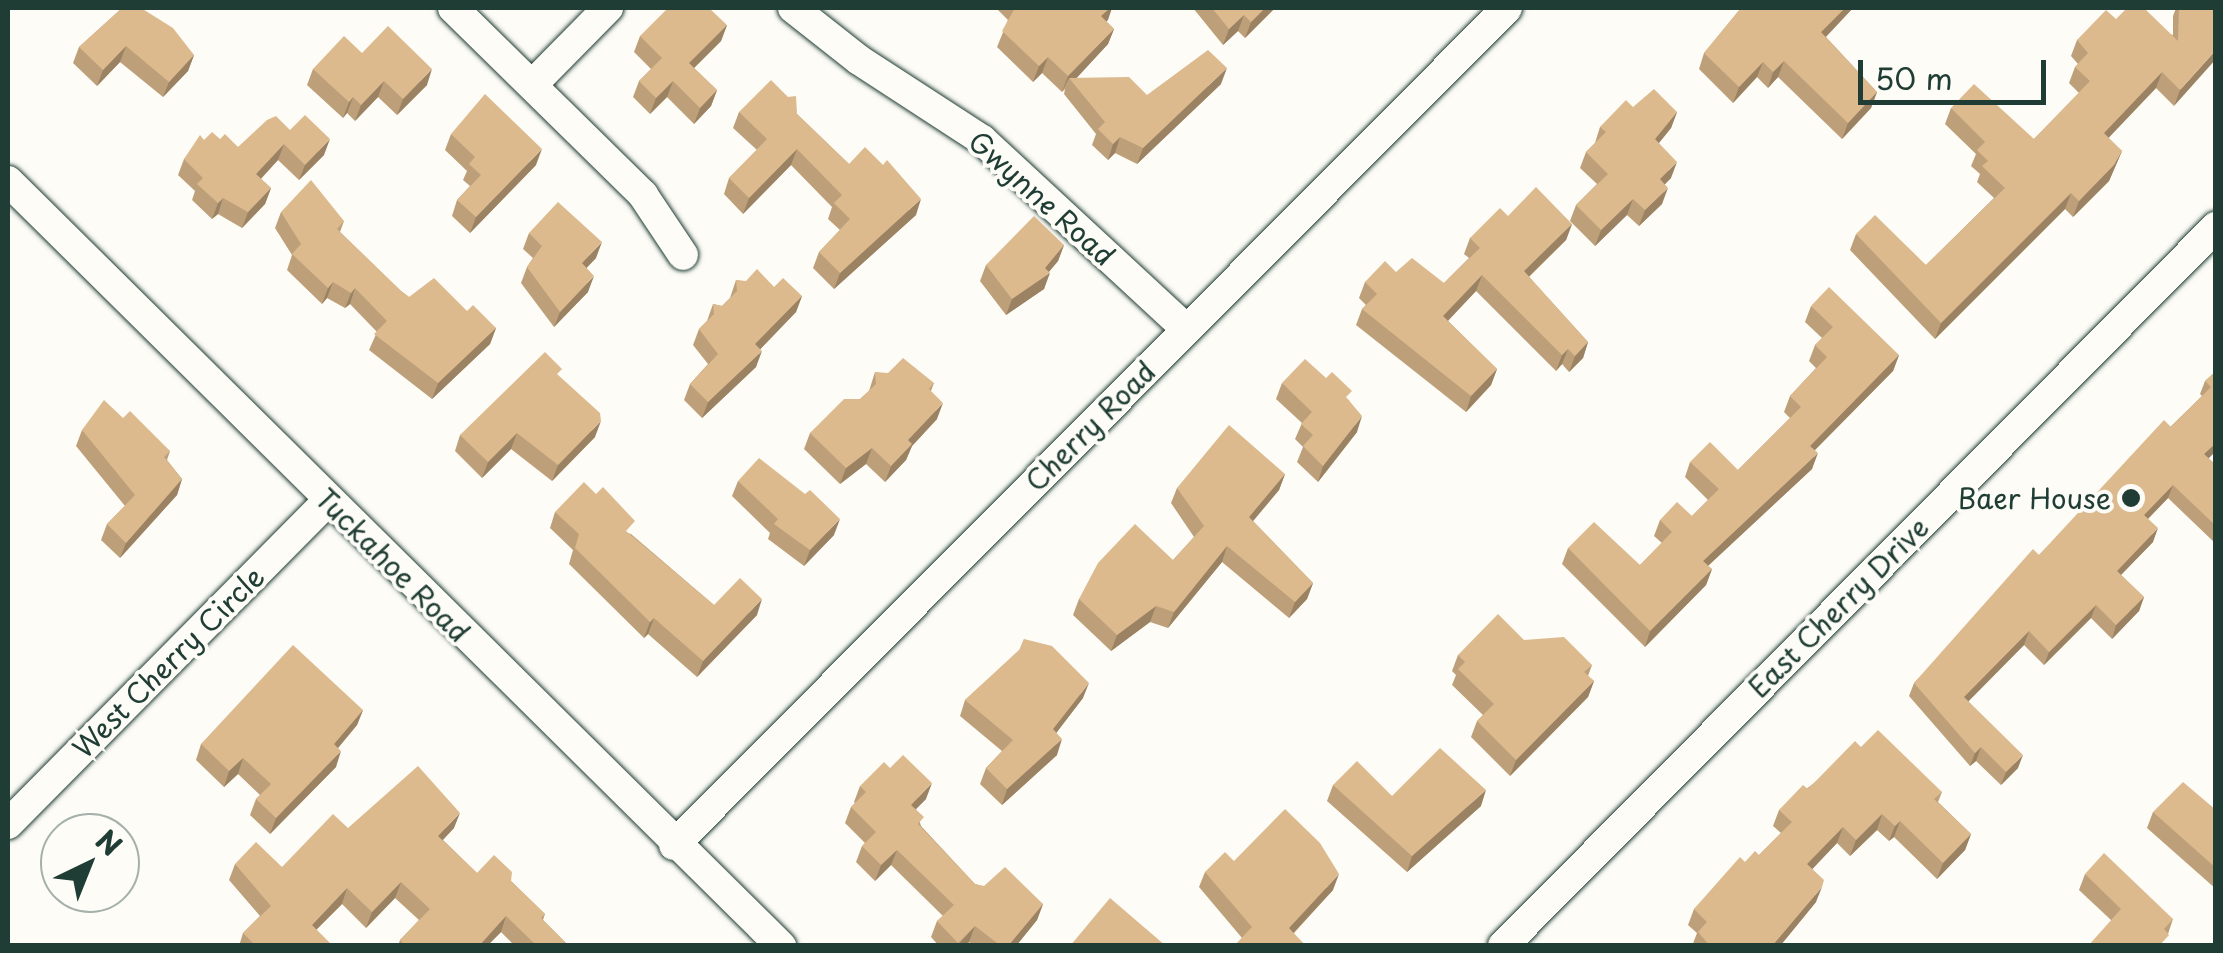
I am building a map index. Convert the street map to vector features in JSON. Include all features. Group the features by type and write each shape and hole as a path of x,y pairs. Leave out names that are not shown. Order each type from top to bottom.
{"street":[{"path":"453,8 643,196 683,254"},
{"path":"532,84 608,8"},
{"name":"Gwynne Road","path":"793,8 858,60 982,140 1186,329"},
{"name":"Cherry Road","path":"674,844 1507,8"},
{"name":"Tuckahoe Road","path":"8,181 781,946"},
{"name":"East Cherry Drive","path":"1503,946 2216,227"},
{"name":"West Cherry Circle","path":"8,824 328,501"}],"building":[{"path":"122,8 141,8 173,28 194,55 169,82 126,46 103,70 79,47"},
{"path":"668,8 709,8 727,25 689,63 717,90 700,108 673,81 656,98 639,81 662,58 640,36"},
{"path":"1015,8 1110,8 1101,16 1114,29 1068,76 1048,57 1039,66 1002,31"},
{"path":"1212,8 1265,8 1251,22 1244,15 1229,29"},
{"path":"1741,8 1845,8 1821,32 1877,92 1848,123 1784,61 1773,72 1763,62 1739,87 1704,53"},
{"path":"2127,8 2144,8 2178,41 2179,8 2216,8 2216,50 2180,90 2162,72 2104,133 2122,151 2114,165 2079,201 2071,193 1941,323 1856,234 1875,215 1926,265 2005,188 1982,166 1988,161 1977,150 1985,142 1951,108 1974,84 2034,139 2090,81 2075,67 2088,53 2077,40 2106,10 2116,19"},
{"path":"388,26 432,69 403,99 384,81 361,105 353,97 349,102 313,69 344,36 362,53"},
{"path":"1208,50 1227,68 1143,148 1120,137 1113,144 1098,129 1105,122 1069,78 1129,77 1147,95"},
{"path":"771,80 788,97 796,96 797,114 849,164 865,147 883,165 887,160 921,199 840,273 819,252 850,219 834,203 842,195 797,149 749,198 729,178 767,139 739,112"},
{"path":"1654,89 1677,112 1655,139 1677,162 1660,179 1668,188 1645,210 1633,199 1601,230 1576,205 1608,174 1586,152 1606,132 1600,127 1626,100 1633,107"},
{"path":"485,94 542,149 476,217 457,200 481,175 469,164 475,157 451,134"},
{"path":"305,115 330,139 305,165 284,144 256,174 271,188 248,212 223,198 218,203 197,184 203,178 184,159 200,135 204,140 212,132 220,139 225,134 238,147 267,120 276,116 290,130"},
{"path":"311,180 344,221 337,229 401,291 409,297 434,278 467,311 473,305 496,328 438,383 374,334 387,321 355,288 351,293 333,282 328,288 292,254 301,244 281,212"},
{"path":"1536,187 1572,224 1524,271 1588,342 1575,356 1568,349 1562,355 1482,275 1443,316 1497,369 1471,396 1362,309 1377,294 1365,282 1385,261 1396,272 1412,258 1444,283 1480,248 1470,238 1500,208 1508,216"},
{"path":"558,202 602,242 582,263 594,276 560,312 527,267 542,246 529,233"},
{"path":"1034,216 1064,245 1045,268 1050,273 1012,299 986,265"},
{"path":"757,269 774,287 783,278 802,296 755,344 762,351 708,402 690,384 718,354 699,329 714,314 713,304 722,306 737,291 736,280 746,281"},
{"path":"1829,287 1899,355 1810,446 1818,453 1703,561 1712,569 1650,631 1568,548 1594,522 1640,565 1672,532 1660,520 1677,502 1692,516 1719,489 1690,462 1710,442 1738,470 1801,407 1790,396 1827,357 1815,345 1833,327 1811,306"},
{"path":"545,352 562,369 557,374 600,413 601,421 558,465 517,433 488,462 460,435"},
{"path":"903,358 934,383 929,389 943,403 908,440 912,444 891,466 872,448 846,468 810,433 844,399 860,399 876,384 875,372 888,373"},
{"path":"1305,359 1326,378 1332,372 1352,391 1346,397 1362,416 1323,466 1303,446 1313,435 1301,424 1312,412 1282,383"},
{"path":"2216,371 2216,443 2204,454 2216,465 2216,526 2173,485 2144,515 2158,528 2117,571 2144,597 2116,625 2096,605 2049,652 2029,631 1964,697 2023,755 2006,772 1981,747 1975,753 1914,683 2033,549 2039,555 2164,420 2171,427 2211,387 2205,381"},
{"path":"104,400 123,418 130,411 170,451 164,457 182,479 126,543 107,524 135,495 82,430"},
{"path":"1229,425 1285,474 1249,517 1313,583 1295,602 1227,546 1174,612 1156,606 1117,635 1079,599 1098,563 1135,524 1173,560 1204,526 1177,488"},
{"path":"759,458 805,494 810,490 840,519 810,550 774,524 778,519 738,481"},
{"path":"584,482 596,494 603,487 635,521 626,531 714,605 740,578 762,599 703,661 654,618 650,622 575,548 579,534 555,512"},
{"path":"1498,614 1524,640 1564,637 1592,665 1584,672 1594,681 1516,760 1477,721 1494,704 1458,669 1465,662 1458,655"},
{"path":"1024,639 1052,646 1089,683 1053,729 1062,739 1007,789 986,768 1013,740 965,700 1020,649"},
{"path":"293,645 363,710 334,744 341,751 276,818 256,799 271,784 243,758 229,771 201,744"},
{"path":"1878,730 1942,792 1934,799 1971,834 1943,863 1900,821 1895,826 1882,814 1856,840 1843,827 1807,864 1824,880 1822,887 1772,946 1710,946 1698,932 1707,922 1694,909 1740,857 1745,862 1755,851 1759,855 1792,822 1779,810 1803,785 1808,789 1855,741 1861,747"},
{"path":"1440,748 1486,790 1412,856 1333,785 1357,761 1392,796"},
{"path":"903,755 932,783 911,805 924,817 918,824 975,884 984,886 1005,867 1043,904 1008,946 1001,946 975,926 958,943 937,921 954,905 897,850 881,865 862,846 876,832 851,807 866,792 860,786 884,762 890,768"},
{"path":"418,766 460,813 438,836 477,873 494,855 512,872 511,881 545,914 541,918 569,946 537,946 506,916 479,946 405,946 400,940 430,909 401,882 372,912 347,888 312,925 330,946 251,946 253,943 243,933 271,906 235,864 256,842 282,867 333,814 348,828"},
{"path":"2183,782 2216,810 2216,868 2153,812"},
{"path":"1285,809 1320,843 1339,874 1289,928 1306,946 1234,946 1252,927 1205,872 1225,852 1234,861"},
{"path":"2104,853 2173,919 2164,929 2169,935 2159,946 2088,946 2121,909 2085,874"},
{"path":"1110,898 1166,946 1070,946"}],"place":[{"name":"Baer House","path":"2131,498"}]}
